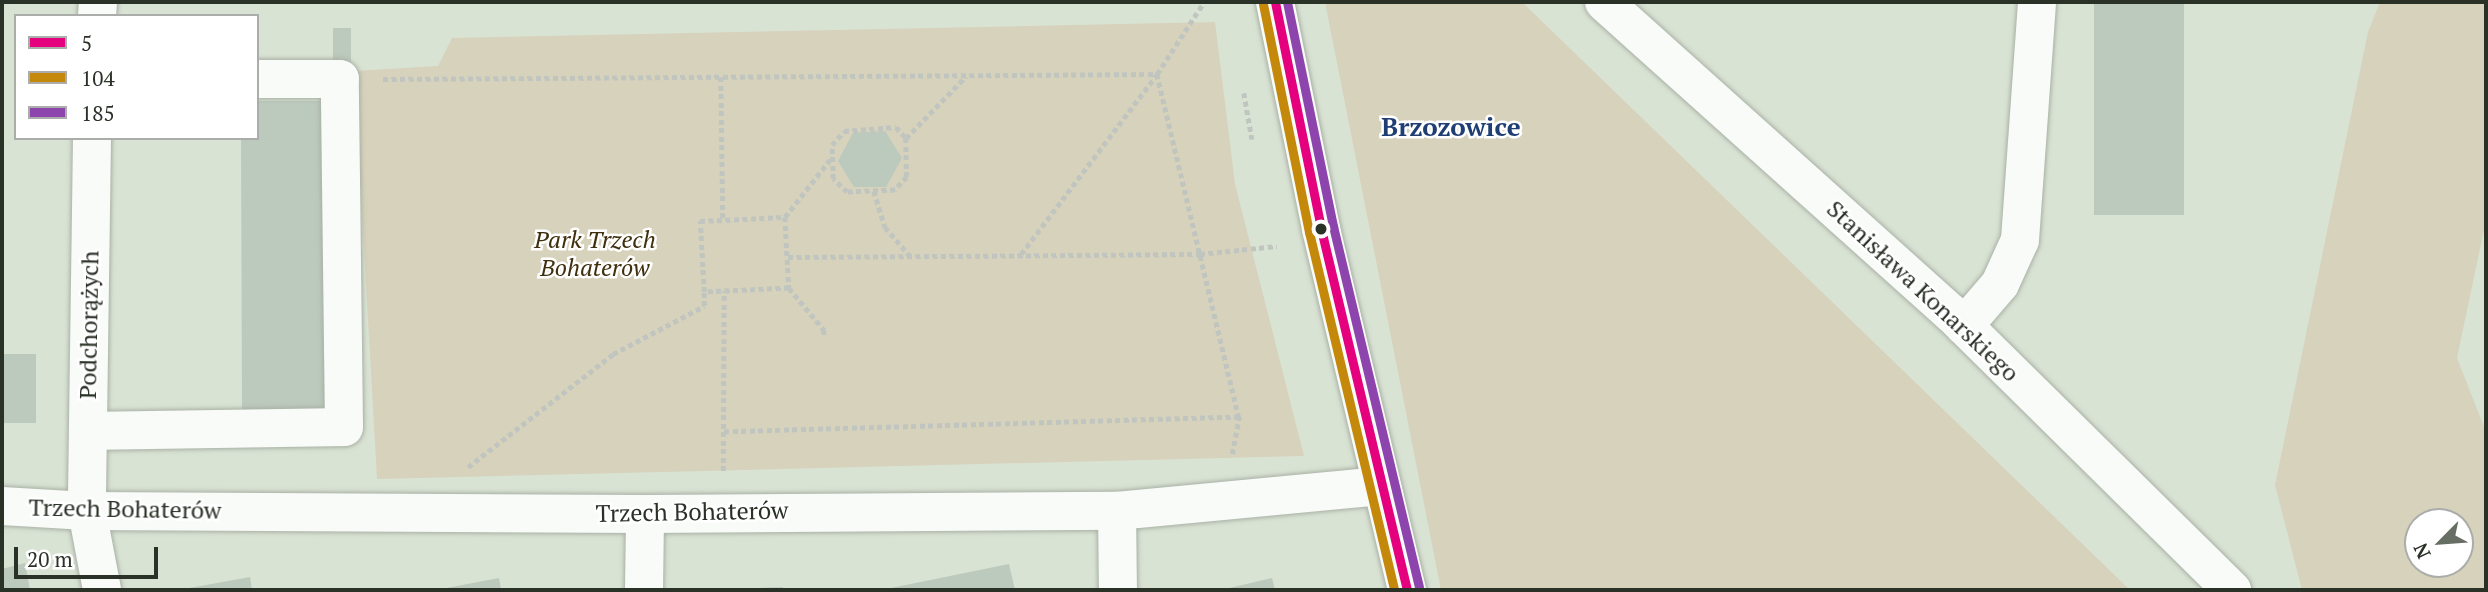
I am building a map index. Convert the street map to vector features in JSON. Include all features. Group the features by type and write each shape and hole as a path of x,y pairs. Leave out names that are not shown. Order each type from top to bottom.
{"street":[{"path":"1275,2 1321,229 1407,590"},
{"name":"Stanisława Konarskiego","path":"1604,2 1964,326 2232,590"},
{"path":"1964,326 2000,284 2020,240 2037,2"},
{"path":"88,431 344,427 340,79 259,79"},
{"name":"Podchorążych","path":"92,140 87,511 102,590"},
{"name":"Trzech Bohaterów","path":"2,506 87,511 645,514 723,510 1117,511 1381,486"},
{"path":"1117,511 1118,590"},
{"path":"644,590 645,514"}],"path":[{"path":"1020,255 1157,74 1204,2"},
{"path":"340,79 1157,74"},
{"path":"1157,74 1239,417 1231,463"},
{"path":"906,138 967,76"},
{"path":"721,77 723,220"},
{"path":"895,127 906,138 907,177 895,190 847,192 833,179 833,156 832,145 844,131 895,127"},
{"path":"824,338 824,330 789,288 785,217 833,156"},
{"path":"874,191 886,227 910,256"},
{"path":"461,472 613,354 704,306 700,221 785,217"},
{"path":"788,257 1200,254 1277,246"},
{"path":"704,292 789,288"},
{"path":"723,510 724,291"},
{"path":"722,432 1239,417"}],"green space":[{"path":"1325,2 1522,2 2130,590 1441,590"},
{"path":"2380,2 2486,2 2486,220 2457,358 2486,432 2486,590 2302,590 2275,485 2368,32"},
{"name":"Park Trzech Bohaterów","path":"1215,22 1235,184 1304,456 377,479 354,71 438,66 452,38"}],"building":[{"path":"2094,2 2184,2 2184,215 2094,215"},
{"path":"333,28 351,28 351,67 333,67"},
{"path":"259,101 326,101 327,413 242,414 241,140 259,140"},
{"path":"885,131 902,158 886,187 854,187 838,161 853,133"},
{"path":"2,354 36,354 36,423 2,423"},
{"path":"25,563 30,590 2,590 2,569"},
{"path":"1009,564 1015,590 886,590 886,589"},
{"path":"250,577 252,590 184,590 184,589"},
{"path":"499,578 501,590 441,590 441,589"},
{"path":"1272,578 1275,590 1225,590 1225,589"},
{"path":"783,587 783,590 757,590 757,588"}],"transit line":[{"name":"5","path":"1275,2 1321,229 1407,590"},
{"name":"185","path":"1287,2 1333,226 1419,587"},
{"name":"104","path":"1263,4 1309,232 1394,590"}],"district":[{"name":"Brzozowice","path":"1451,127"}]}
